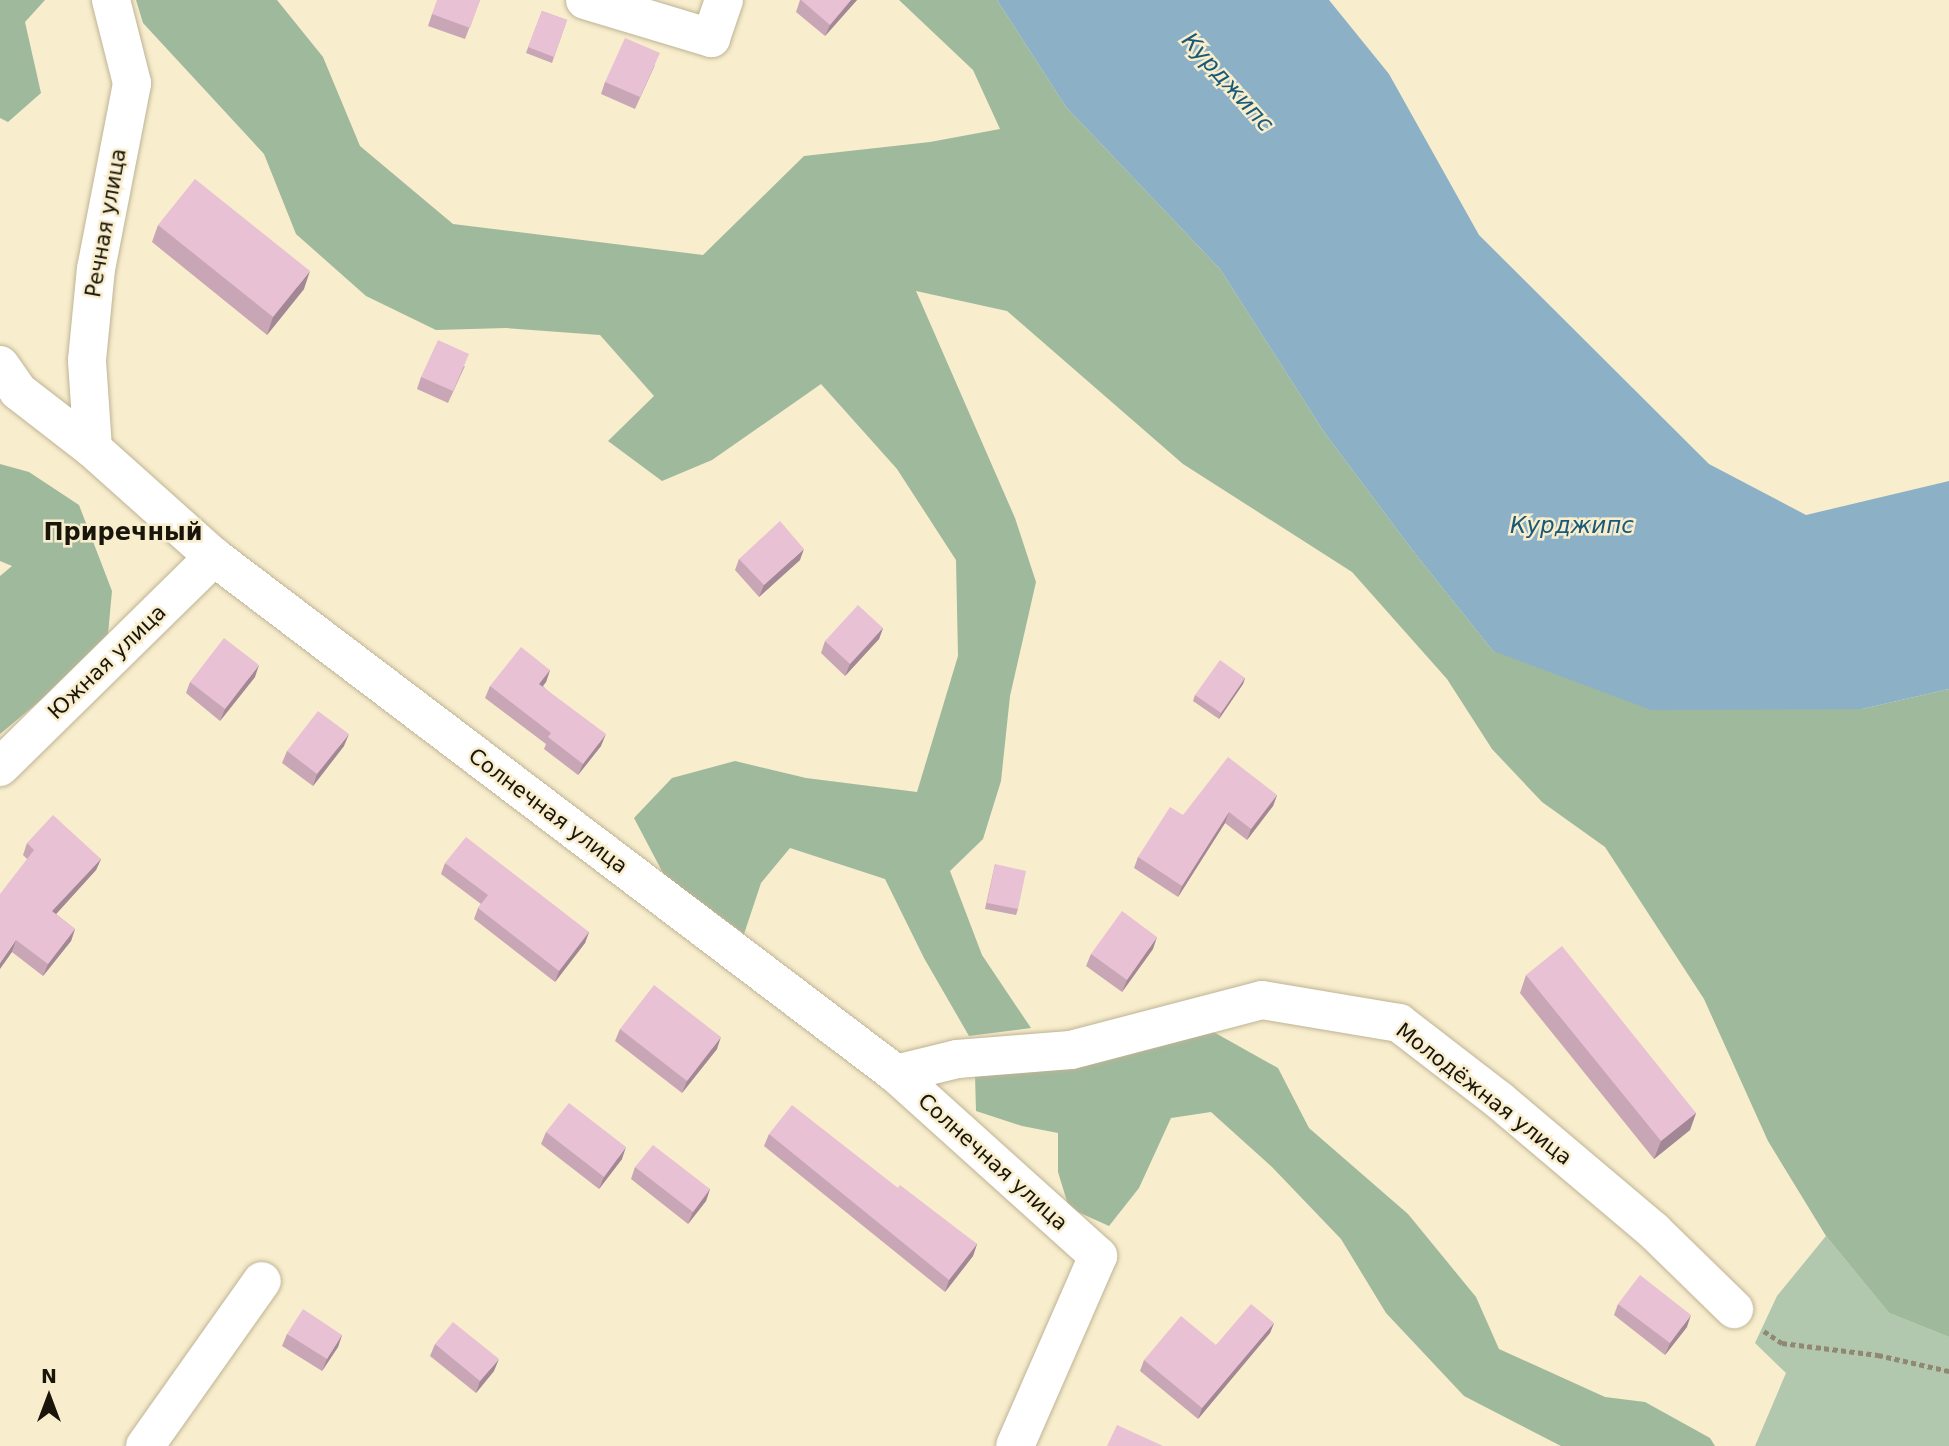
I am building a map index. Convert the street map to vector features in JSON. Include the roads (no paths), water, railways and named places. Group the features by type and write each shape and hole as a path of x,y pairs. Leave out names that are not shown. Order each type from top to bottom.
{"street":[{"name":"Речная улица","path":"93,449 87,360 96,269 132,83 111,0"},
{"path":"585,0 711,38 724,0"},
{"name":"Солнечная улица","path":"0,365 18,390 93,449 214,557 896,1074 1098,1256 1015,1446"},
{"name":"Южная улица","path":"0,767 214,557"},
{"name":"Молодёжная улица","path":"896,1074 957,1059 1071,1050 1262,1000 1399,1023 1499,1100 1644,1222 1734,1310"},
{"path":"145,1446 262,1281"}],"water":[{"name":"Курджипс","path":"997,0 1329,0 1389,74 1479,235 1709,464 1806,515 1949,481 1949,689 1862,709 1651,710 1493,651 1413,551 1324,432 1220,269 1066,107"}],"district":[{"name":"Приречный","path":"123,533"}]}
